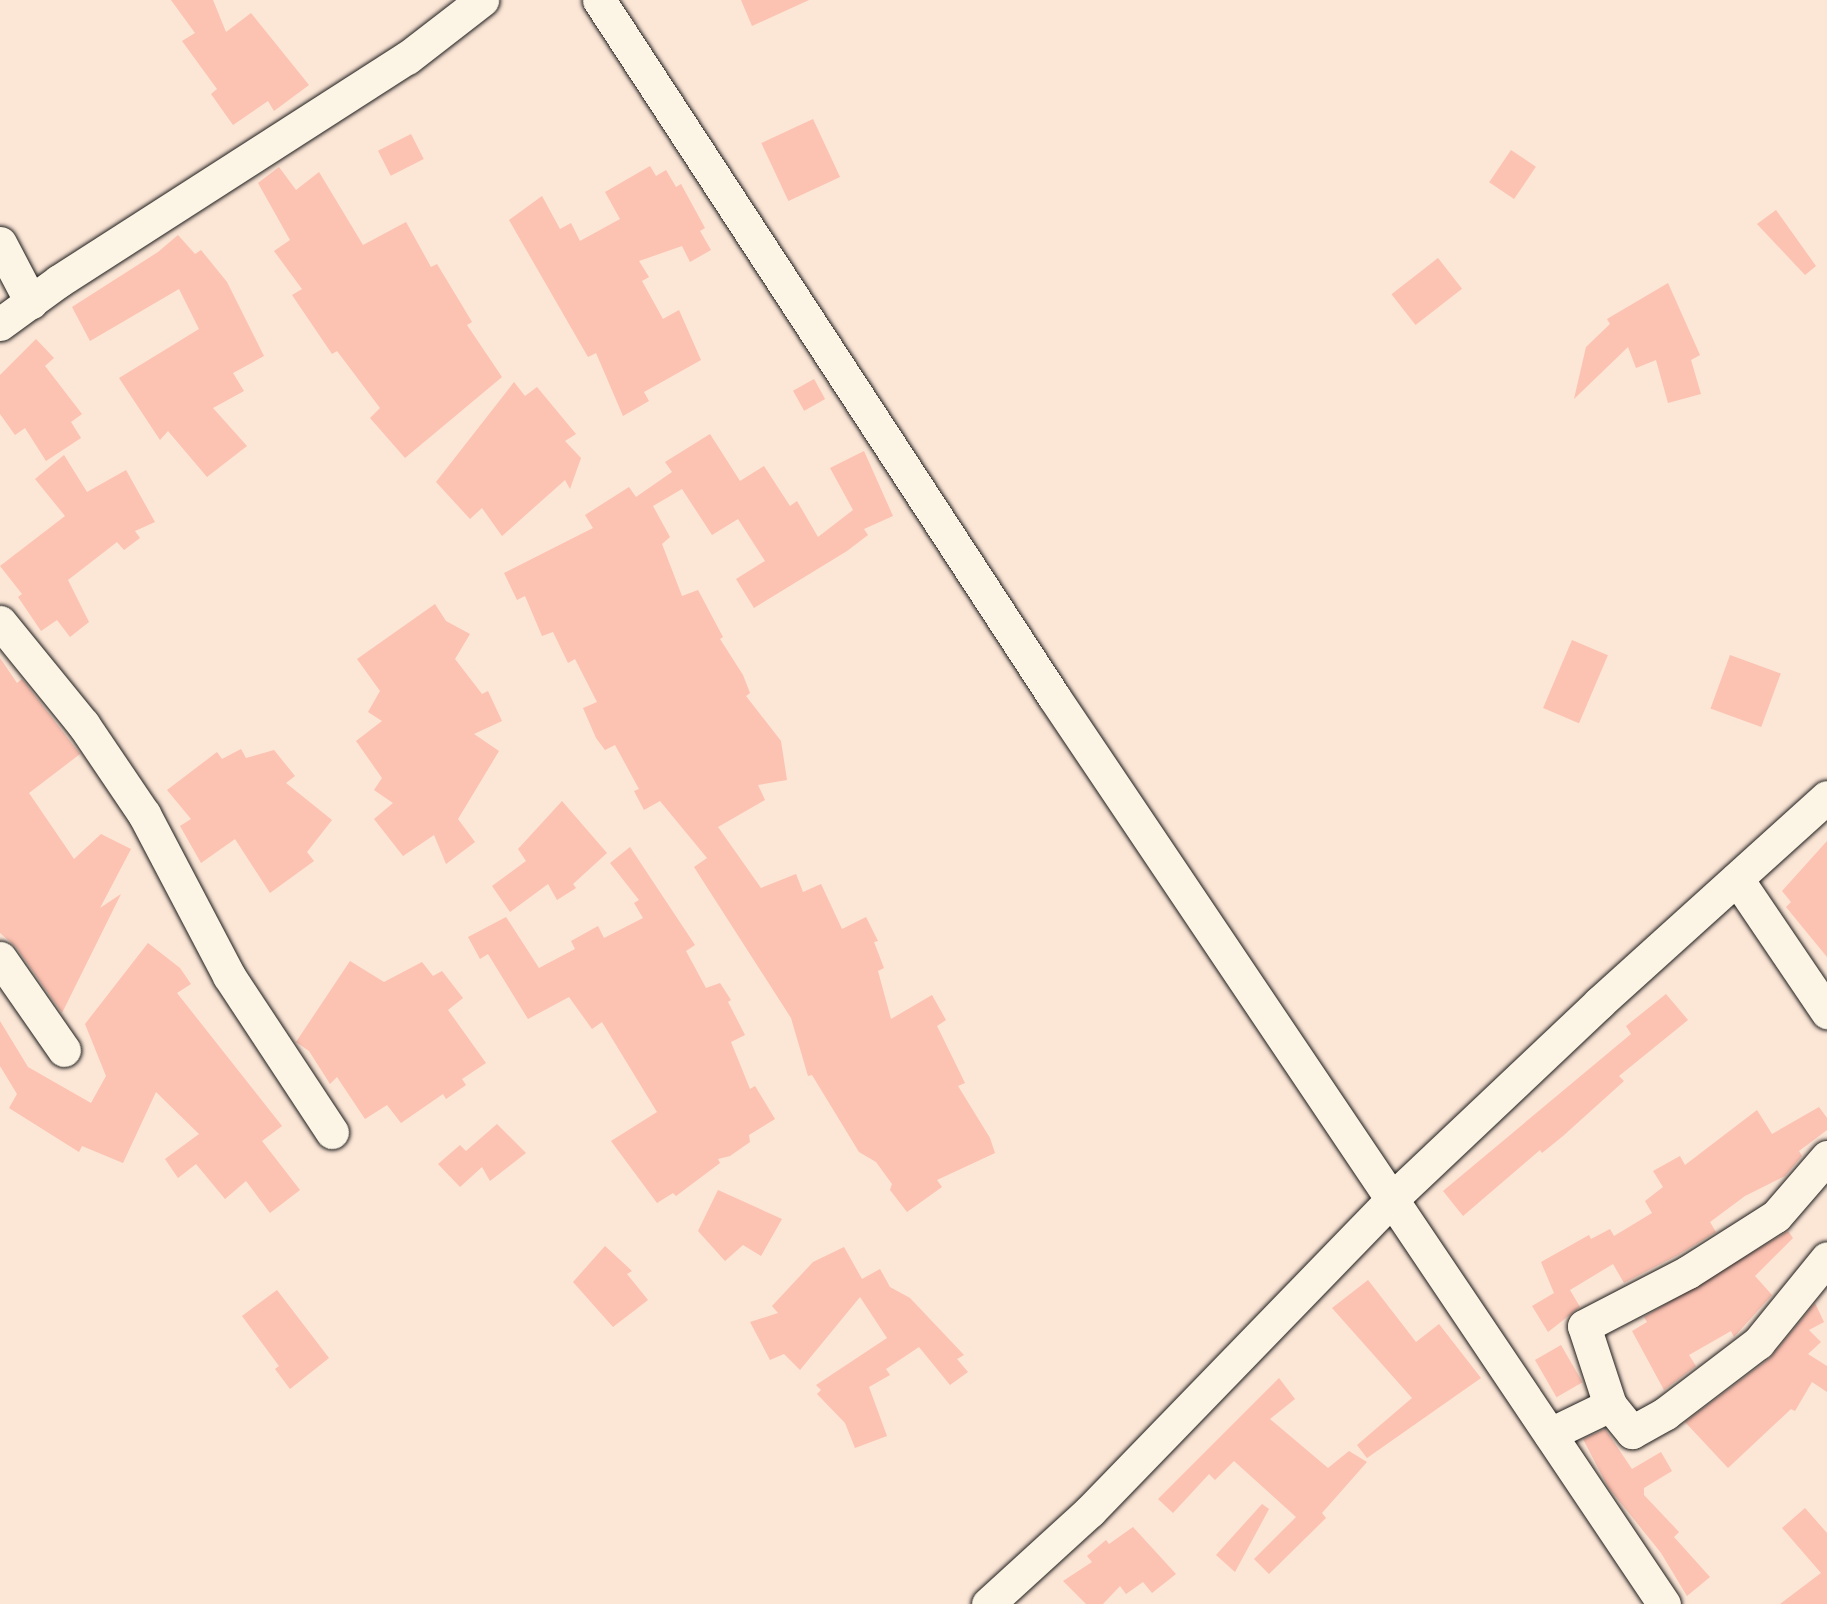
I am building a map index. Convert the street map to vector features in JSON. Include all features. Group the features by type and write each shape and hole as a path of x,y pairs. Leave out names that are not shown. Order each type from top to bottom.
{"street":[{"path":"0,324 407,58 482,0"},
{"path":"599,0 1054,697 1550,1434 1653,1600"},
{"path":"0,243 31,302"},
{"path":"0,622 83,724 144,814 229,976 332,1132"},
{"path":"988,1604 1090,1511 1393,1198 1827,797"},
{"path":"1737,879 1827,1012"},
{"path":"0,958 64,1050"},
{"path":"1827,1157 1776,1216 1688,1272 1584,1326 1610,1405 1632,1432 1666,1413 1758,1343 1827,1258"},
{"path":"1550,1434 1610,1405"}],"building":[{"path":"171,0 213,0 226,32 251,13 309,85 274,111 268,101 233,125 211,94 217,89 182,41 195,33"},
{"path":"741,0 809,0 752,26"},
{"path":"813,119 840,177 788,201 761,143"},
{"path":"411,134 424,159 391,176 378,151"},
{"path":"1511,150 1536,167 1514,199 1489,182"},
{"path":"650,166 656,176 666,170 676,187 681,184 705,228 700,231 711,250 690,262 682,246 639,261 649,277 642,281 663,319 679,310 701,360 644,392 649,401 623,416 596,353 588,357 509,220 542,196 560,229 571,223 580,241 620,219 605,192"},
{"path":"279,167 296,190 319,172 363,245 406,222 431,267 437,264 472,322 467,325 502,377 405,458 370,418 380,408 337,351 332,354 292,295 302,289 274,251 290,240 258,183"},
{"path":"1776,210 1816,266 1805,275 1757,224"},
{"path":"178,235 195,254 201,250 227,282 264,356 233,373 244,391 213,408 247,446 207,477 168,431 160,440 119,378 199,329 179,289 90,341 72,307 158,252"},
{"path":"1438,258 1462,289 1416,325 1392,294"},
{"path":"1668,283 1700,355 1691,360 1701,394 1668,403 1656,360 1636,368 1628,347 1574,399 1586,347 1610,324 1607,319"},
{"path":"36,339 54,358 45,366 82,414 71,422 81,438 46,461 25,428 15,435 0,414 0,375"},
{"path":"814,379 825,399 804,411 793,391"},
{"path":"514,382 525,396 537,387 576,434 565,441 581,458 570,489 565,480 502,536 482,508 470,519 436,482"},
{"path":"710,434 740,481 764,466 790,506 797,501 818,537 853,510 830,468 864,451 893,516 864,529 868,535 847,551 754,608 736,579 765,561 738,519 712,535 682,489 653,506 670,537 662,544 682,596 698,590 723,637 720,639 743,675 750,693 746,696 781,741 787,780 758,785 765,800 718,827 761,888 796,874 803,892 821,884 842,929 866,917 878,941 874,942 884,968 878,971 891,1019 932,995 946,1020 937,1026 965,1083 958,1086 990,1138 995,1153 937,1180 942,1187 907,1212 890,1190 892,1184 876,1162 859,1152 812,1075 808,1076 791,1018 694,867 707,858 660,801 644,810 634,791 639,789 615,745 605,750 596,738 583,708 597,702 575,659 568,663 553,632 542,636 525,596 517,600 504,573 593,528 585,515 629,487 636,497 672,472 665,462"},
{"path":"64,455 87,492 126,470 155,522 135,531 140,538 124,550 117,542 68,580 89,622 70,637 57,620 41,631 18,597 22,594 0,566 65,516 35,479"},
{"path":"435,604 446,621 470,634 455,659 482,694 488,691 502,721 474,734 499,751 458,819 475,842 446,864 434,835 403,856 374,819 393,803 374,790 382,778 356,741 382,721 368,712 380,691 357,659"},
{"path":"1572,640 1608,655 1579,723 1543,708"},
{"path":"1730,655 1781,673 1761,727 1711,709"},
{"path":"0,658 17,683 22,679 80,754 29,793 74,859 101,834 131,849 100,908 121,894 62,1013 16,947 0,933"},
{"path":"241,749 246,758 274,750 295,776 286,783 332,820 307,852 314,861 270,893 235,839 201,863 180,826 191,819 167,790 217,752 222,759"},
{"path":"562,801 607,853 573,884 576,888 557,900 548,884 510,912 492,886 526,861 518,849"},
{"path":"1827,841 1827,957 1786,907 1791,902 1782,891"},
{"path":"630,847 695,945 686,951 706,988 720,983 731,1000 728,1002 745,1035 731,1042 750,1089 755,1086 775,1119 749,1135 750,1142 730,1156 718,1159 720,1163 676,1196 673,1193 657,1203 611,1141 657,1112 602,1022 592,1029 569,997 528,1019 488,954 480,959 468,937 506,917 539,968 575,949 571,941 598,926 604,938 643,918 634,903 639,900 610,863"},
{"path":"148,943 180,968 191,984 177,993 282,1126 262,1141 300,1190 270,1213 246,1181 225,1199 196,1164 178,1178 165,1159 199,1134 156,1092 123,1163 82,1146 79,1152 9,1108 17,1094 0,1066 0,1021 28,1067 91,1103 106,1076 85,1024"},
{"path":"350,961 384,982 422,962 433,976 442,971 463,998 448,1010 486,1063 462,1079 466,1085 446,1099 443,1094 401,1123 387,1105 365,1119 337,1077 330,1084 309,1051 296,1042"},
{"path":"1666,994 1688,1020 1619,1076 1624,1081 1563,1136 1542,1153 1540,1150 1463,1216 1443,1191 1631,1034 1626,1026"},
{"path":"1819,1107 1827,1118 1827,1130 1799,1151 1802,1156 1785,1176 1745,1196 1710,1222 1716,1232 1678,1255 1624,1283 1613,1264 1570,1290 1580,1307 1548,1332 1532,1306 1554,1293 1541,1262 1589,1235 1591,1239 1610,1229 1614,1236 1652,1213 1645,1201 1663,1187 1653,1171 1680,1156 1685,1165 1757,1110 1772,1134"},
{"path":"497,1124 526,1153 490,1181 482,1167 460,1187 438,1164 460,1145 466,1151"},
{"path":"718,1190 782,1219 761,1256 743,1245 725,1261 698,1231"},
{"path":"1788,1231 1793,1238 1755,1276 1772,1295 1734,1337 1731,1331 1689,1355 1696,1366 1664,1390 1632,1331 1647,1322 1644,1317"},
{"path":"605,1246 632,1271 627,1274 648,1300 613,1327 573,1282"},
{"path":"844,1247 862,1279 880,1269 890,1287 910,1298 964,1355 957,1359 968,1372 950,1385 919,1347 886,1369 890,1375 869,1387 887,1436 855,1448 845,1423 817,1394 821,1390 816,1385 887,1338 860,1297 800,1370 784,1354 770,1360 750,1322 778,1313 772,1306 813,1262"},
{"path":"1368,1280 1416,1342 1439,1324 1481,1378 1367,1458 1357,1445 1412,1398 1332,1308"},
{"path":"277,1290 329,1358 290,1389 275,1369 279,1366 242,1316"},
{"path":"1815,1303 1824,1322 1809,1330 1821,1342 1808,1354 1827,1366 1827,1392 1812,1382 1795,1411 1791,1409 1728,1468 1685,1422 1770,1358"},
{"path":"1561,1345 1582,1382 1557,1397 1535,1360"},
{"path":"1279,1378 1295,1399 1270,1419 1328,1468 1349,1451 1367,1462 1322,1513 1326,1518 1269,1574 1254,1559 1296,1517 1234,1461 1215,1480 1209,1474 1173,1513 1158,1499"},
{"path":"1605,1429 1632,1469 1661,1452 1672,1471 1644,1488 1644,1495 1679,1532 1674,1537 1710,1577 1687,1596 1661,1553 1608,1487 1583,1439"},
{"path":"1262,1504 1269,1509 1235,1572 1216,1555"},
{"path":"1805,1508 1827,1533 1827,1604 1780,1604 1821,1573 1782,1528"},
{"path":"1133,1527 1176,1574 1152,1593 1143,1582 1126,1594 1120,1586 1103,1604 1086,1604 1063,1581 1092,1562 1087,1556 1106,1540 1109,1544"}]}
